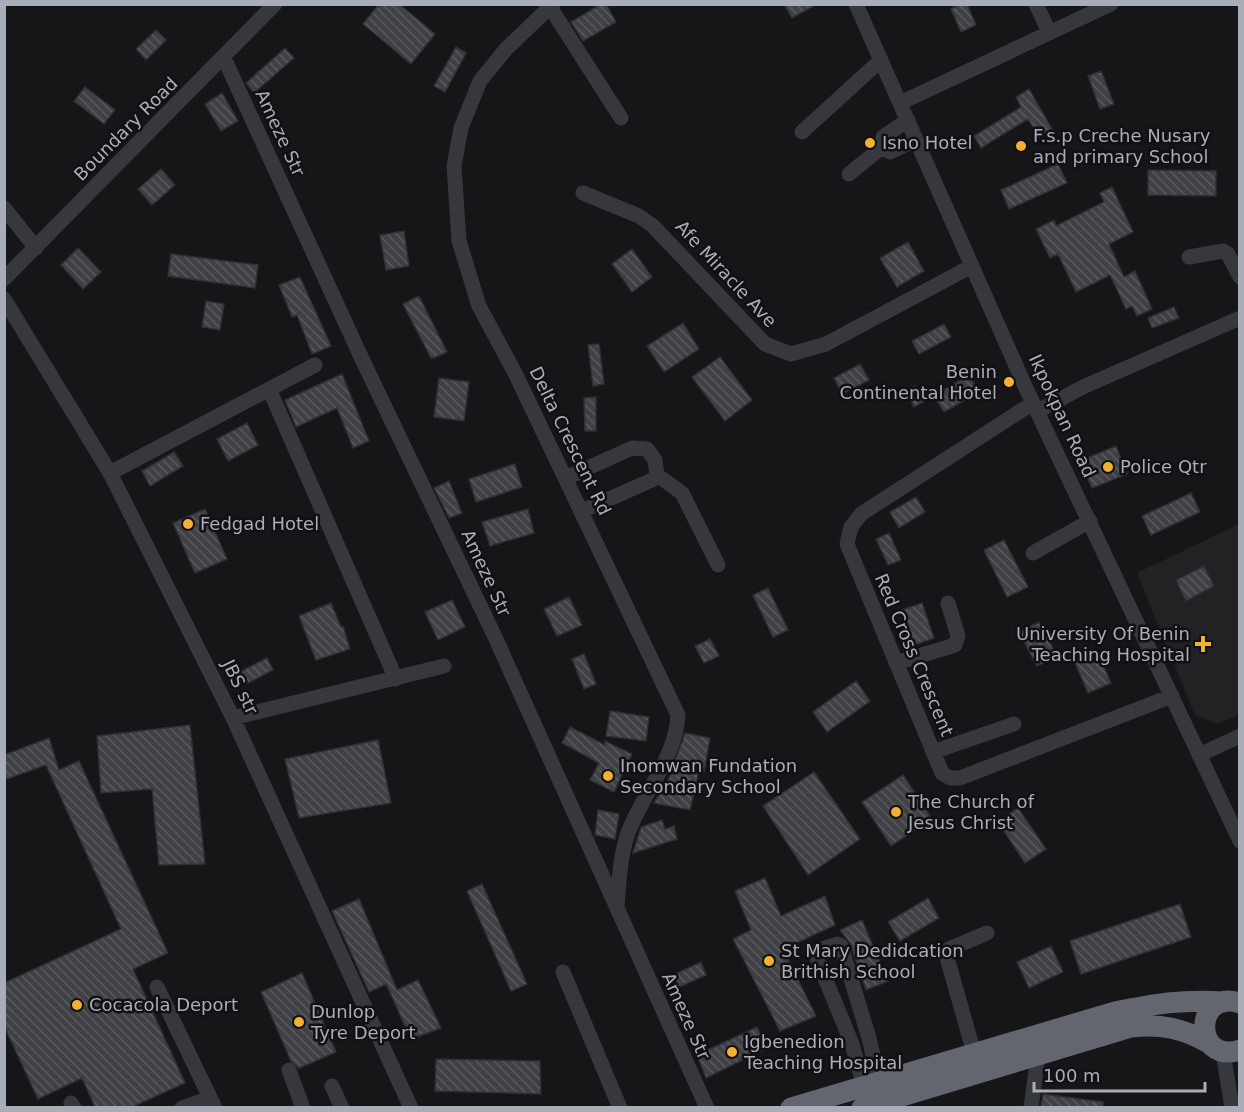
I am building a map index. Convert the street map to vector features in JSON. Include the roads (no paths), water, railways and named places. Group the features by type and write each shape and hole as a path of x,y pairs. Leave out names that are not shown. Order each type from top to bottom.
{"highway":[{"path":"791,1107 1115,1012 1162,1001 1233,1000"},
{"path":"1224,1048 1205,1036 1205,1019 1215,1005 1233,1000"},
{"path":"862,1107 1131,1027 1157,1024 1183,1030 1224,1048"}],"street":[{"name":"Boundary Road","path":"4,279 275,4"},
{"name":"Ikpokpan Road","path":"856,4 1036,407 1239,841"},
{"path":"1036,4 1049,32"},
{"path":"900,103 1111,4"},
{"path":"551,6 621,118"},
{"name":"Delta Crescent Rd","path":"551,6 507,49 480,81 461,128 454,166 459,241 479,306 566,478 678,715 677,729 669,752 646,793 627,835 620,871 617,909"},
{"name":"Ameze Str","path":"224,58 362,359 496,639 707,1107"},
{"path":"802,132 881,60"},
{"path":"849,174 882,147 883,137 908,120"},
{"path":"882,147 890,152 916,140"},
{"name":"Afe Miracle Ave","path":"583,193 639,216 653,226 765,344 791,354 826,344 972,266"},
{"path":"4,208 36,248"},
{"path":"1189,257 1223,251 1228,254 1239,277"},
{"name":"JBS str","path":"4,299 111,473 233,717 411,1107"},
{"name":"Red Cross Crescent","path":"1172,696 960,778 945,776 847,544 851,527 861,514 1036,407 1239,318"},
{"path":"111,473 270,391 315,365"},
{"path":"270,391 396,679"},
{"path":"566,478 632,448 640,447 647,448 655,460 655,477"},
{"path":"582,511 655,477"},
{"path":"655,477 682,494 718,565"},
{"path":"1033,553 1090,520"},
{"path":"896,663 955,645 958,636 948,603"},
{"path":"233,717 444,666"},
{"path":"933,752 1014,724"},
{"path":"1199,755 1239,736"},
{"path":"974,1053 946,954 949,949 987,933"},
{"path":"837,944 841,946 872,1084 852,1044 816,956 816,951 837,944"},
{"path":"563,972 620,1107"},
{"path":"157,987 213,1103 182,1107"},
{"path":"1224,1048 1232,1107"},
{"path":"1031,1107 1038,1055"},
{"path":"289,1070 303,1107"},
{"path":"332,1086 342,1107"}],"place":[{"name":"Isno Hotel","path":"870,143"},
{"name":"F.s.p Creche Nusary and primary School","path":"1021,146"},
{"name":"Benin Continental Hotel","path":"1009,382"},
{"name":"Police Qtr","path":"1108,467"},
{"name":"Fedgad Hotel","path":"188,524"},
{"name":"University Of Benin Teaching Hospital","path":"1203,644"},
{"name":"Inomwan Fundation Secondary School","path":"608,776"},
{"name":"The Church of Jesus Christ","path":"896,812"},
{"name":"St Mary Dedidcation Brithish School","path":"769,961"},
{"name":"Cocacola Deport","path":"77,1005"},
{"name":"Dunlop Tyre Deport","path":"299,1022"},
{"name":"Igbenedion Teaching Hospital","path":"732,1052"}]}
